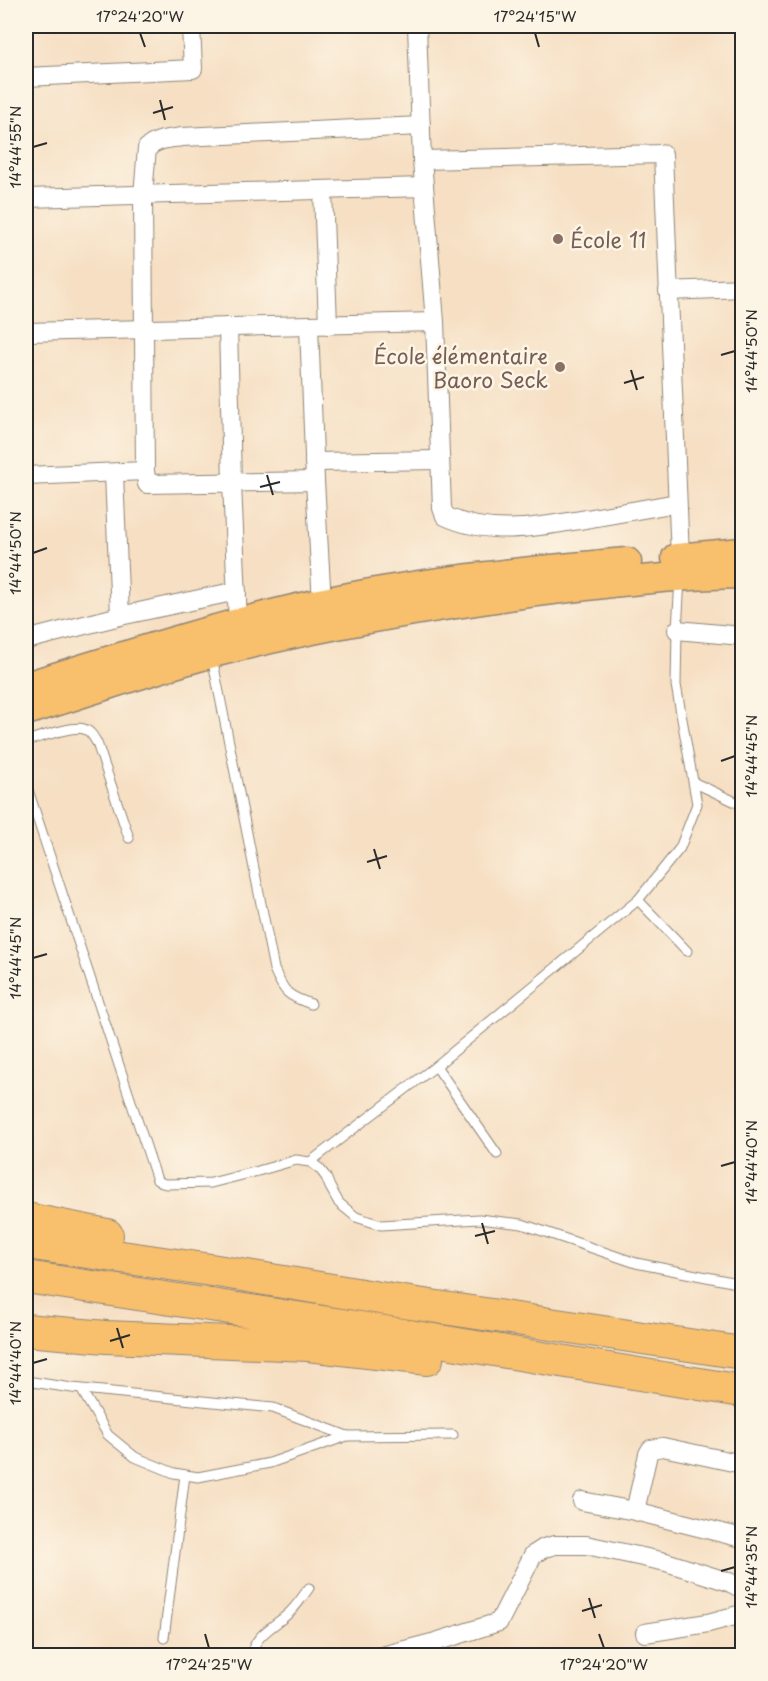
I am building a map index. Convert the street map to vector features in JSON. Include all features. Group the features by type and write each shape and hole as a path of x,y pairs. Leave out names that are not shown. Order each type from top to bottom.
{"highway":[{"path":"26,711 212,654 319,628 467,602 592,585 742,552"},
{"path":"26,686 238,623 322,603 431,584 512,572 680,567 742,574"},
{"path":"26,1219 164,1246 188,1254 212,1270"},
{"path":"26,1243 742,1353"},
{"path":"26,1277 349,1326 742,1391"},
{"path":"26,1330 106,1337 308,1346 451,1362 474,1363 513,1354"}],"street":[{"path":"26,77 193,69 191,26"},
{"path":"417,26 422,160 435,322 439,460 442,508 445,516 455,521 495,530 534,528 677,503"},
{"path":"315,481 147,484 145,471 143,195 147,148 159,140 182,137 420,126"},
{"path":"422,160 663,154 680,567"},
{"path":"26,198 424,187"},
{"path":"322,190 328,325"},
{"path":"668,291 742,288"},
{"path":"26,332 435,322"},
{"path":"309,326 322,603"},
{"path":"228,327 238,623"},
{"path":"314,462 439,460"},
{"path":"26,476 145,471"},
{"path":"114,474 120,616"},
{"path":"26,640 120,616 237,591"},
{"path":"677,630 742,636"},
{"path":"635,1511 651,1449 663,1447 742,1464"},
{"path":"582,1501 635,1511 742,1538"},
{"path":"382,1656 499,1622 533,1555 544,1548 555,1545 586,1545 666,1562 729,1582 742,1589"},
{"path":"645,1633 708,1623 742,1614"}],"lane":[{"path":"310,1162 436,1066 638,900 680,849 697,804 676,685 680,567"},
{"path":"212,654 274,969 280,984 292,997 311,1004"},
{"path":"26,741 65,730 83,728 91,733 97,743 129,838"},
{"path":"694,783 742,805"},
{"path":"26,784 157,1180 166,1184 210,1183 297,1160 310,1162 326,1177 339,1203 356,1217 381,1225 478,1219 522,1224 636,1263 742,1284"},
{"path":"638,900 687,951"},
{"path":"436,1066 497,1154"},
{"path":"26,1382 273,1408 347,1436"},
{"path":"81,1389 108,1435 135,1456 174,1473 198,1477 270,1463 347,1436 453,1436"},
{"path":"164,1638 185,1474"},
{"path":"252,1656 258,1640 291,1612 309,1588"}],"place":[{"name":"École 11","path":"558,239"},
{"name":"École élémentaire Baoro Seck","path":"560,367"}]}
